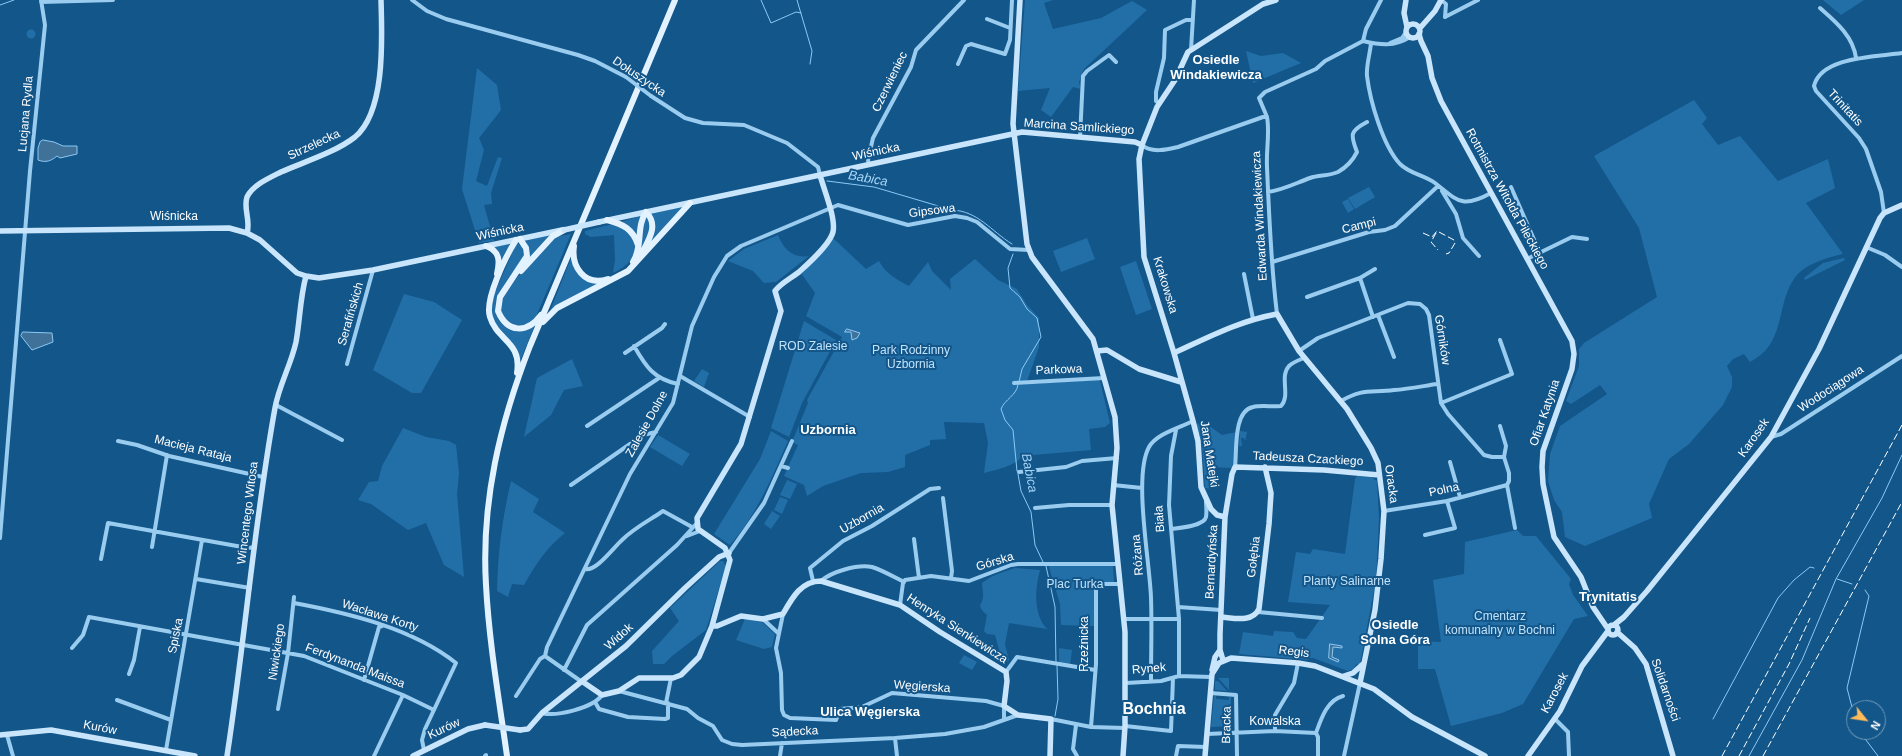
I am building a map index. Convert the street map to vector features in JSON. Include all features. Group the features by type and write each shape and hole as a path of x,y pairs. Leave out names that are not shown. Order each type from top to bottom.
{"main road":[{"path":"507,756 489,619 486,584 487,511 500,436 515,386 535,335 675,0"},
{"path":"535,335 552,312 628,271 690,203"},
{"path":"576,235 574,258 578,270 586,278 598,281 608,279 631,265 635,258 642,220 646,212 652,218 653,226 638,260"},
{"path":"607,220 618,223 630,230 638,245"},
{"path":"509,284 553,236 564,230"},
{"path":"515,386 518,364 517,355 511,344 492,322 488,312 489,301 494,288 518,239 526,248 526,256 500,297 498,306 502,318 511,327 522,329 531,326 540,317 549,302"},
{"path":"486,246 495,250 498,257 498,267 494,288"}],"street":[{"path":"41,1 113,0"},
{"name":"Strzelecka","path":"247,233 249,224 246,203 250,194 257,186 276,174 347,142 360,132 366,124 373,104 380,70 382,53 381,0"},
{"name":"Dołuszycka","path":"412,0 427,11 446,19 595,61 626,77 651,96 685,118 703,123 744,125 787,142 818,167 820,175"},
{"name":"Czerwieniec","path":"869,165 868,160 873,138 911,67 916,50 964,0"},
{"path":"958,64 966,46 971,44 1005,54 1008,49 1012,0"},
{"path":"1020,0 1013,103 1014,134 1025,234 1029,250 1037,264 1088,332 1097,351 1116,425 1117,458 1112,505 1117,564 1125,619 1126,683"},
{"path":"1191,50 1194,0"},
{"path":"1191,50 1263,4 1276,0"},
{"path":"1381,0 1366,29 1363,41 1384,45 1396,44 1417,37 1417,28"},
{"path":"1406,29 1417,28 1435,11 1441,1 1446,4 1445,17 1478,0"},
{"name":"Lucjana Rydla","path":"0,538 45,25 41,1"},
{"path":"1384,45 1399,40 1406,29 1404,13 1406,1"},
{"name":"Rotmistrza Witolda Pileckiego","path":"1406,1 1408,17 1417,28 1421,42 1428,56 1429,65"},
{"path":"1820,8 1845,32 1852,44 1856,58"},
{"path":"987,19 1010,28"},
{"path":"1159,103 1156,101 1156,92 1163,66 1165,30 1186,20 1193,20"},
{"name":"Rotmistrza Witolda Pileckiego","path":"1406,29 1411,38 1418,43 1429,65 1441,101 1572,342"},
{"name":"Edwarda Windakiewicza","path":"1277,314 1272,262 1266,156 1268,126 1259,98 1262,93 1316,69 1324,61 1363,41"},
{"path":"1372,43 1367,75 1377,122 1400,164 1408,171 1434,182 1454,199 1464,201 1481,198 1491,193"},
{"name":"Krakowska","path":"1181,382 1174,353 1144,257 1139,159 1142,145 1159,103 1175,80 1186,54 1191,50"},
{"name":"Trinitatis","path":"1884,213 1881,192 1866,149 1859,138 1816,91 1814,86 1819,76 1844,61 1856,58 1902,53"},
{"path":"1080,137 1083,76 1087,71 1109,55 1116,62"},
{"path":"1142,145 1146,149 1163,150 1178,147 1266,117"},
{"path":"1268,192 1277,191 1312,178 1339,172 1354,158 1357,152 1351,138 1353,131 1355,128 1367,122"},
{"name":"Marcina Samlickiego","path":"1014,134 1022,132 1135,142 1142,145"},
{"name":"Wiśnicka","path":"0,231 229,228 247,233 267,245 287,265 306,276 319,278 373,270 1014,134"},
{"path":"564,670 587,625 686,536 694,525 741,444 781,311 775,292 779,286 799,272 830,239 833,231 830,209 820,175"},
{"path":"1439,187 1454,209 1463,238 1480,256"},
{"name":"Campi","path":"1272,262 1368,232 1385,230 1395,226 1439,187"},
{"path":"1510,187 1536,244 1535,255"},
{"path":"1884,213 1902,204"},
{"name":"Gipsowa","path":"830,209 838,205 908,225 955,216 967,218 977,222 1010,249 1021,251 1029,250"},
{"name":"Zalesie Dolne","path":"545,656 547,646 630,474 657,432 673,403 692,326 714,276 727,256 741,246 830,209"},
{"name":"Karosek","path":"1528,756 1555,719 1582,666 1602,640 1654,583 1771,437 1819,349 1866,247 1884,213"},
{"path":"1527,259 1572,237 1587,239"},
{"path":"1866,247 1885,255 1902,267"},
{"path":"1307,297 1360,278 1376,269"},
{"name":"Serafińskich","path":"347,364 373,270"},
{"path":"1244,274 1253,319"},
{"name":"Wincentego Witosa","path":"227,756 243,644 263,477 276,405 293,353 306,276"},
{"path":"1360,278 1394,357"},
{"name":"Górników","path":"1299,351 1318,338 1408,303 1415,302 1426,309 1433,343 1437,384"},
{"path":"1174,353 1234,326 1253,319 1277,314"},
{"name":"Oracka","path":"1277,314 1304,358 1340,401 1371,448 1378,463 1384,511 1381,559 1375,610 1360,683"},
{"path":"625,353 662,328 665,324"},
{"path":"1441,403 1512,374 1500,340"},
{"name":"Ofiar Katynia","path":"1572,342 1573,363 1545,444 1542,462 1542,478 1554,537 1581,577 1593,607 1603,621 1612,630"},
{"path":"634,346 647,366 658,378 678,384"},
{"path":"1097,351 1107,350 1139,369 1181,382"},
{"name":"Wodociągowa","path":"1771,437 1781,434 1902,356"},
{"path":"1235,467 1238,421 1253,406 1281,406 1284,403 1287,369 1290,365 1304,358"},
{"path":"680,376 750,417"},
{"path":"587,426 658,378"},
{"name":"Parkowa","path":"1015,383 1104,378"},
{"name":"Jana Matejki","path":"1181,382 1198,441 1201,487 1206,501 1214,512 1225,517"},
{"path":"1340,401 1362,391 1386,391 1437,384 1441,403 1448,414 1484,455 1504,457"},
{"path":"276,405 342,440"},
{"name":"Różana","path":"1151,681 1152,619 1142,488 1144,465 1150,446 1156,438 1193,422"},
{"path":"1500,426 1506,446 1504,457 1509,481 1507,485 1515,528"},
{"name":"Biała","path":"1176,430 1169,484 1169,505 1179,619 1179,676"},
{"path":"571,485 643,435 657,432"},
{"name":"Macieja Rataja","path":"118,441 137,445 167,455 263,477"},
{"path":"729,553 764,503 792,441"},
{"path":"152,546 167,455"},
{"path":"1019,472 1066,467 1082,461 1117,458"},
{"path":"1450,462 1460,497"},
{"path":"781,466 788,468"},
{"name":"Tadeusza Czackiego","path":"1235,467 1265,467 1354,472 1379,475"},
{"name":"Bernardyńska","path":"1223,660 1220,650 1225,517 1232,474 1235,467"},
{"name":"Gołębia","path":"1258,612 1269,524 1271,493 1265,467"},
{"path":"1113,485 1142,488"},
{"name":"Polna","path":"1384,511 1447,501 1507,485"},
{"name":"Uzbornia","path":"813,581 810,568 843,541 872,526 930,490 939,488"},
{"path":"942,498 952,571 951,578"},
{"path":"1171,529 1198,524 1204,521 1206,517 1206,501"},
{"path":"1425,534 1455,528 1447,501"},
{"path":"1035,508 1069,505 1112,505"},
{"path":"542,713 550,715 584,707 595,702 602,695 619,691 639,678 671,678 681,674 699,657 712,626 730,560 729,553 724,546 700,531 694,525 663,511 624,538 605,558 592,568 585,569"},
{"path":"101,559 108,523 248,548 255,547"},
{"path":"686,536 700,531"},
{"path":"914,539 919,578"},
{"name":"Spiska","path":"166,750 202,540"},
{"name":"Widok","path":"485,725 520,730 528,729 542,713 583,682 626,646 716,560 729,553"},
{"name":"Górska","path":"904,582 905,580 931,576 969,581 1011,565 1117,564"},
{"path":"820,581 833,572 872,567 904,582 900,605"},
{"path":"196,579 250,588"},
{"path":"712,626 717,626 741,616 763,619 783,614 798,590 813,581"},
{"name":"Henryka Sienkiewicza","path":"813,581 820,581 900,605 940,632 1006,672 1007,681 1004,706"},
{"name":"Rzeźnicka","path":"1091,727 1096,670 1096,585 1120,584"},
{"name":"Niwickiego","path":"278,709 288,653 294,597"},
{"name":"Wacława Korty","path":"294,603 345,614 404,633 422,641 456,663 422,735 424,750"},
{"path":"1178,607 1221,610"},
{"path":"1221,617 1245,619 1258,612 1322,618"},
{"name":"Węgierska","path":"783,614 776,648 781,673 782,710 784,715 790,718 836,720 840,709 862,707 892,693 986,701 1004,706"},
{"name":"Ferdynanda Maissa","path":"72,648 83,635 89,617 304,656 403,695 434,710"},
{"path":"763,619 778,633"},
{"path":"1125,619 1179,619"},
{"path":"364,680 379,627 382,626"},
{"path":"129,674 134,660 140,627"},
{"name":"Solidarności","path":"1612,630 1641,656 1650,673 1673,756"},
{"path":"1205,756 1214,660 1220,650"},
{"path":"516,696 540,659 545,656 602,695"},
{"path":"1006,672 1017,657 1096,670"},
{"name":"Regis","path":"1223,660 1231,658 1298,663 1315,666 1360,683 1378,692 1412,717 1485,756"},
{"path":"1212,675 1215,667 1223,660"},
{"path":"1342,676 1353,673 1365,662"},
{"path":"1275,731 1275,715 1294,684 1298,663"},
{"path":"1179,676 1212,675"},
{"name":"Rynek","path":"1173,678 1171,731 1125,727 1126,683 1151,681 1179,676"},
{"path":"595,702 599,709 617,715 665,719 668,718 667,703 671,678"},
{"path":"1344,756 1360,683"},
{"path":"629,685 630,695"},
{"name":"Sądecka","path":"619,691 630,695 667,703 692,712 698,718 713,726 720,737 726,742 742,745 895,738 968,730 1018,715"},
{"name":"Bracka","path":"1210,693 1236,695 1238,732 1236,756"},
{"path":"374,756 403,695"},
{"path":"1318,756 1318,737 1314,733 1329,706 1337,698 1343,696"},
{"path":"117,700 171,720"},
{"path":"1004,706 1004,720"},
{"name":"Sądecka","path":"1004,706 1018,715 1051,719 1091,727 1125,727"},
{"path":"1050,756 1051,719"},
{"path":"1555,719 1568,732 1570,756"},
{"name":"Kurów","path":"413,756 468,729 485,725"},
{"path":"1076,725 1073,749 1077,756"},
{"path":"1123,756 1125,727"},
{"name":"Kurów","path":"0,735 51,730 195,756"},
{"name":"Kowalska","path":"1207,734 1275,731 1314,733"},
{"path":"7,735 12,756"},
{"path":"895,738 897,756"},
{"path":"780,756 782,743"},
{"path":"1176,756 1178,746 1206,747"}],"green space":[{"path":"1025,0 1053,0 1044,3 1053,29 1101,18 1132,1 1147,10 1084,69 1079,82 1081,89 1073,87 1051,117 1041,110 1050,88 1018,91"},
{"path":"1823,0 1864,0 1841,15"},
{"path":"31,29 36,34 31,39 26,34"},
{"path":"1246,51 1261,56 1283,53 1301,63 1253,83"},
{"path":"477,68 497,85 501,110 479,138 484,150 476,181 487,186 498,157 502,158 491,193 492,204 484,205 494,241 479,243 462,189"},
{"path":"1694,100 1707,118 1702,124 1718,145 1740,136 1778,181 1828,159 1835,188 1806,203 1843,254 1816,262 1803,269 1789,287 1777,330 1769,346 1765,351 1750,362 1744,354 1733,359 1727,366 1732,377 1732,387 1723,405 1689,444 1669,459 1649,504 1652,518 1585,546 1565,537 1562,512 1554,500 1548,481 1550,454 1560,426 1607,394 1600,385 1571,404 1566,401 1579,366 1579,349 1584,343 1657,297 1639,228 1594,156"},
{"path":"1369,187 1375,197 1355,209 1348,198"},
{"path":"1348,199 1354,209 1348,213 1342,202"},
{"path":"682,207 646,248 655,227 651,214"},
{"path":"646,215 651,219 650,232 640,252 643,223"},
{"path":"640,216 638,239 621,222"},
{"path":"613,224 623,229 630,235 636,248 630,261 613,273 615,260 614,235 591,237 585,234 585,231"},
{"path":"571,234 535,319 528,324 516,326 507,321 502,315 500,304 510,286 551,241 560,236"},
{"path":"551,235 526,261 529,250 525,241"},
{"path":"778,235 783,245 790,252 799,256 809,256 776,282 764,283 753,271 728,261 744,249"},
{"name":"Park Rodzinny Uzbornia","path":"833,238 866,269 879,261 888,273 909,286 928,262 932,271 951,290 950,279 975,259 998,280 1017,289 1027,305 1039,318 1039,347 1026,384 1100,381 1110,423 1105,427 1089,429 1091,450 1022,456 1010,465 984,473 988,443 984,423 944,422 946,439 930,440 930,445 905,455 905,467 888,472 861,473 823,486 807,496 804,485 784,476 798,445 792,442 808,403 807,400 842,337 806,316 815,293 801,273"},
{"path":"1087,238 1095,259 1061,272 1053,251"},
{"path":"517,242 522,247 524,256 500,294 496,305 496,314 501,323 511,330 534,327 520,361 492,318 492,299"},
{"path":"509,244 510,246 501,266 493,247"},
{"path":"571,258 577,272 581,276 597,282 597,284 550,311"},
{"path":"1844,258 1845,260 1805,280 1804,278 1823,263"},
{"path":"1136,261 1152,309 1136,315 1120,267"},
{"path":"404,294 434,302 462,320 421,393 412,393 373,370"},
{"name":"ROD Zalesie","path":"804,321 836,340 802,403 789,437 771,428"},
{"path":"572,359 583,386 564,390 551,415 524,437 537,378"},
{"path":"702,369 709,373 704,387 694,381"},
{"path":"1200,423 1208,425 1222,435 1237,432 1234,464 1231,468 1212,467 1212,489 1205,488 1202,443 1196,424"},
{"path":"403,428 426,437 449,441 456,445 459,473 457,494 464,577 444,565 426,523 408,530 371,504 358,500 369,482 378,481 382,466"},
{"path":"771,431 788,441 770,482 756,508 740,533 730,545 714,534 760,459"},
{"path":"1240,431 1247,432 1245,441 1244,438 1241,438 1242,446 1239,446"},
{"path":"658,435 690,454 682,466 650,447"},
{"name":"Planty Salinarne","path":"1357,476 1371,477 1377,481 1379,519 1376,580 1360,664 1357,664 1353,669 1348,671 1313,658 1306,658 1309,660 1239,654 1243,632 1273,636 1274,631 1293,632 1297,638 1306,639 1330,605 1288,602 1296,552 1310,554 1313,549 1345,554 1355,479"},
{"path":"787,480 797,484 790,499 780,495"},
{"path":"511,481 539,499 533,512 565,533 552,544 524,585 512,584 508,597 497,591 501,536"},
{"path":"780,497 788,500 782,514 774,510"},
{"path":"772,511 780,516 771,529 764,524"},
{"name":"Cmentarz komunalny w Bochni","path":"1517,530 1523,536 1536,536 1571,579 1569,584 1573,595 1588,616 1574,619 1523,704 1502,713 1451,726 1435,669 1418,669 1418,641 1441,642 1433,580 1464,574 1465,542"},
{"path":"720,561 723,561 726,566 706,630 664,664 653,664 652,651 679,621 670,608"},
{"name":"Plac Turka","path":"1113,566 1114,582 1094,582 1094,626 1061,625 1060,604 1049,567"},
{"path":"1015,568 1040,570 1036,601 1039,616 1047,629 1009,623 1005,644 1009,660 1007,662 1000,653 995,635 987,634 984,631 987,615 981,608 980,604 983,598 982,583 1002,572"},
{"path":"745,619 762,622 775,634 772,647 764,649 736,640"},
{"path":"1059,648 1072,650 1070,665 1059,663"},
{"path":"964,655 977,662 972,670 959,663"},
{"path":"1218,678 1229,678 1229,690 1219,679"},
{"path":"1215,681 1218,681 1227,691 1215,690"},
{"path":"1214,696 1216,696 1216,699 1229,700 1229,697 1231,697 1231,726 1211,727"}],"shaded area":[{"path":"43,140 54,142 63,146 77,146 77,154 60,158 57,156 46,161 38,160 38,148 40,142"},
{"path":"847,329 860,333 857,338 852,340 851,332 845,332"},
{"path":"23,332 52,333 53,342 32,350 21,336"},
{"path":"1330,644 1342,646 1342,648 1333,647 1332,657 1339,660 1338,662 1329,658"}],"waterway":[{"path":"0,5 14,0"},
{"path":"761,0 771,23 796,12 801,13"},
{"name":"Babica","path":"797,0 812,51 810,64"},
{"name":"Babica","path":"827,181 874,187 952,210 961,211 984,222 1012,244"},
{"name":"Babica","path":"1013,254 1008,268 1010,288 1020,297 1027,309 1037,318 1041,337 1022,369 1019,382"},
{"name":"Babica","path":"1017,471 1013,430 1005,420 1001,409 1015,392 1018,385"},
{"path":"1749,756 1802,660 1836,579 1882,498 1902,455"},
{"name":"Babica","path":"1018,474 1021,491 1031,512 1035,545 1043,562"},
{"name":"Babica","path":"1046,566 1055,607 1056,662"},
{"path":"1713,719 1778,598 1794,580 1810,567 1814,568"},
{"path":"1837,579 1852,584"},
{"path":"1850,700 1847,688 1869,596 1865,590"},
{"name":"Babica","path":"1055,716 1058,699 1057,665"},
{"path":"1866,740 1878,756"}],"railway":[{"path":"1423,233 1432,237 1437,231 1454,240 1455,243 1449,253 1446,254"},
{"path":"1436,233 1431,242 1438,250"},
{"path":"1722,756 1902,425"},
{"path":"1763,756 1902,502"},
{"path":"1739,756 1789,664 1810,618"}],"district":[{"name":"Osiedle Windakiewicza","path":"1216,68"},
{"name":"Uzbornia","path":"828,430"},
{"name":"Trynitatis","path":"1608,597"},
{"name":"Osiedle Solna Góra","path":"1395,632"},
{"name":"Bochnia","path":"1154,710"},
{"name":"Ulica Węgierska","path":"870,712"}]}
